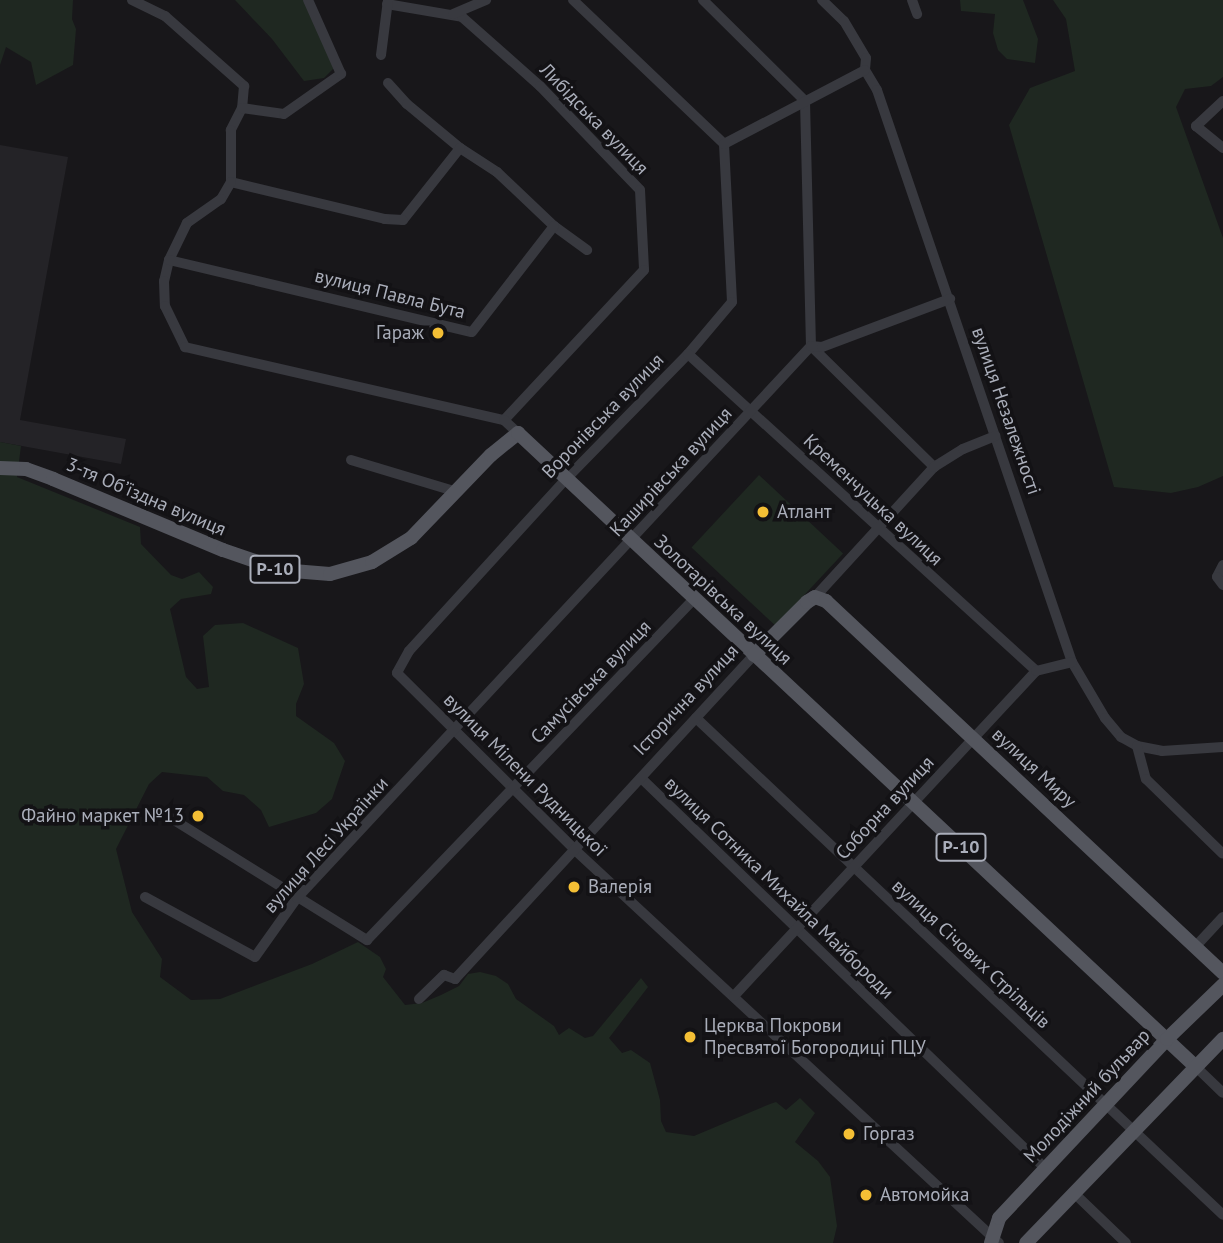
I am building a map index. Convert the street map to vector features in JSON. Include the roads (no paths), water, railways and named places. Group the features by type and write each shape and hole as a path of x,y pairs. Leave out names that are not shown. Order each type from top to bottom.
{"main road":[{"name":"Золотарівська вулиця","path":"518,433 1196,1067"},
{"name":"3-тя Обʼїздна вулиця","path":"0,468 26,470 53,478 251,561 306,574 349,570 384,556 425,526 491,455 518,433"},
{"name":"Історична вулиця","path":"754,655 815,597"},
{"name":"вулиця Миру","path":"815,597 826,601 1223,973"},
{"name":"Молодіжний бульвар","path":"994,1241 999,1218 1167,1039 1223,985"},
{"path":"1026,1243 1223,1039"}],"street":[{"path":"132,0 164,16 220,62 244,86 242,108 231,130 231,182 221,199 187,223 169,260"},
{"path":"242,108 284,114 341,74 309,0"},
{"path":"451,15 486,0"},
{"path":"573,0 724,144 865,70"},
{"path":"703,0 805,101 811,346 934,467"},
{"name":"вулиця Незалежності","path":"822,0 844,21 866,58 865,70 877,90 1072,662 1105,718 1121,737 1137,746"},
{"path":"912,0 917,14"},
{"path":"381,55 388,2"},
{"name":"Либідська вулиця","path":"388,2 462,17 540,86 640,190 644,270 504,420"},
{"path":"388,83 407,104 460,148 497,172 554,226 587,250"},
{"path":"1223,101 1196,126 1223,148"},
{"name":"Воронівська вулиця","path":"397,673 409,651 566,479 688,354 732,302 724,144"},
{"path":"231,182 385,219 403,220 460,148"},
{"name":"вулиця Павла Бута","path":"169,260 472,332 554,226"},
{"name":"Золотарівська вулиця","path":"169,260 164,281 165,306 185,346 504,420 518,433"},
{"path":"811,346 822,347 950,299"},
{"name":"Каширівська вулиця","path":"455,729 811,346"},
{"name":"Кременчуцька вулиця","path":"688,354 875,528 1036,671"},
{"name":"Історична вулиця","path":"815,597 875,528 934,467 963,449 995,436"},
{"path":"351,460 457,492"},
{"path":"1220,581 1223,565"},
{"name":"Самусівська вулиця","path":"297,898 367,940 694,599"},
{"name":"Історична вулиця","path":"418,999 444,975 455,979 754,655"},
{"path":"1036,671 1072,662"},
{"name":"Соборна вулиця","path":"734,996 1036,671"},
{"name":"вулиця Мілени Рудницької","path":"397,673 575,850 994,1241"},
{"name":"вулиця Січових Стрільців","path":"696,718 1223,1215"},
{"name":"вулиця Лесі Українки","path":"145,897 256,957 297,898 455,729"},
{"path":"1223,747 1163,751 1137,746 1146,779 1223,854"},
{"name":"вулиця Сотника Михайла Майбороди","path":"641,778 1045,1168"},
{"path":"166,815 297,898"},
{"path":"1195,947 1223,917"},
{"name":"Золотарівська вулиця","path":"1196,1067 1223,1093"},
{"path":"1074,1194 1126,1243"}],"place":[{"name":"Гараж","path":"438,333"},
{"name":"Атлант","path":"763,512"},
{"name":"Файно маркет №13","path":"198,816"},
{"name":"Валерія","path":"574,887"},
{"name":"Церква Покрови Пресвятої Богородиці ПЦУ","path":"690,1037"},
{"name":"Горгаз","path":"849,1134"},
{"name":"Автомойка","path":"866,1195"}]}
